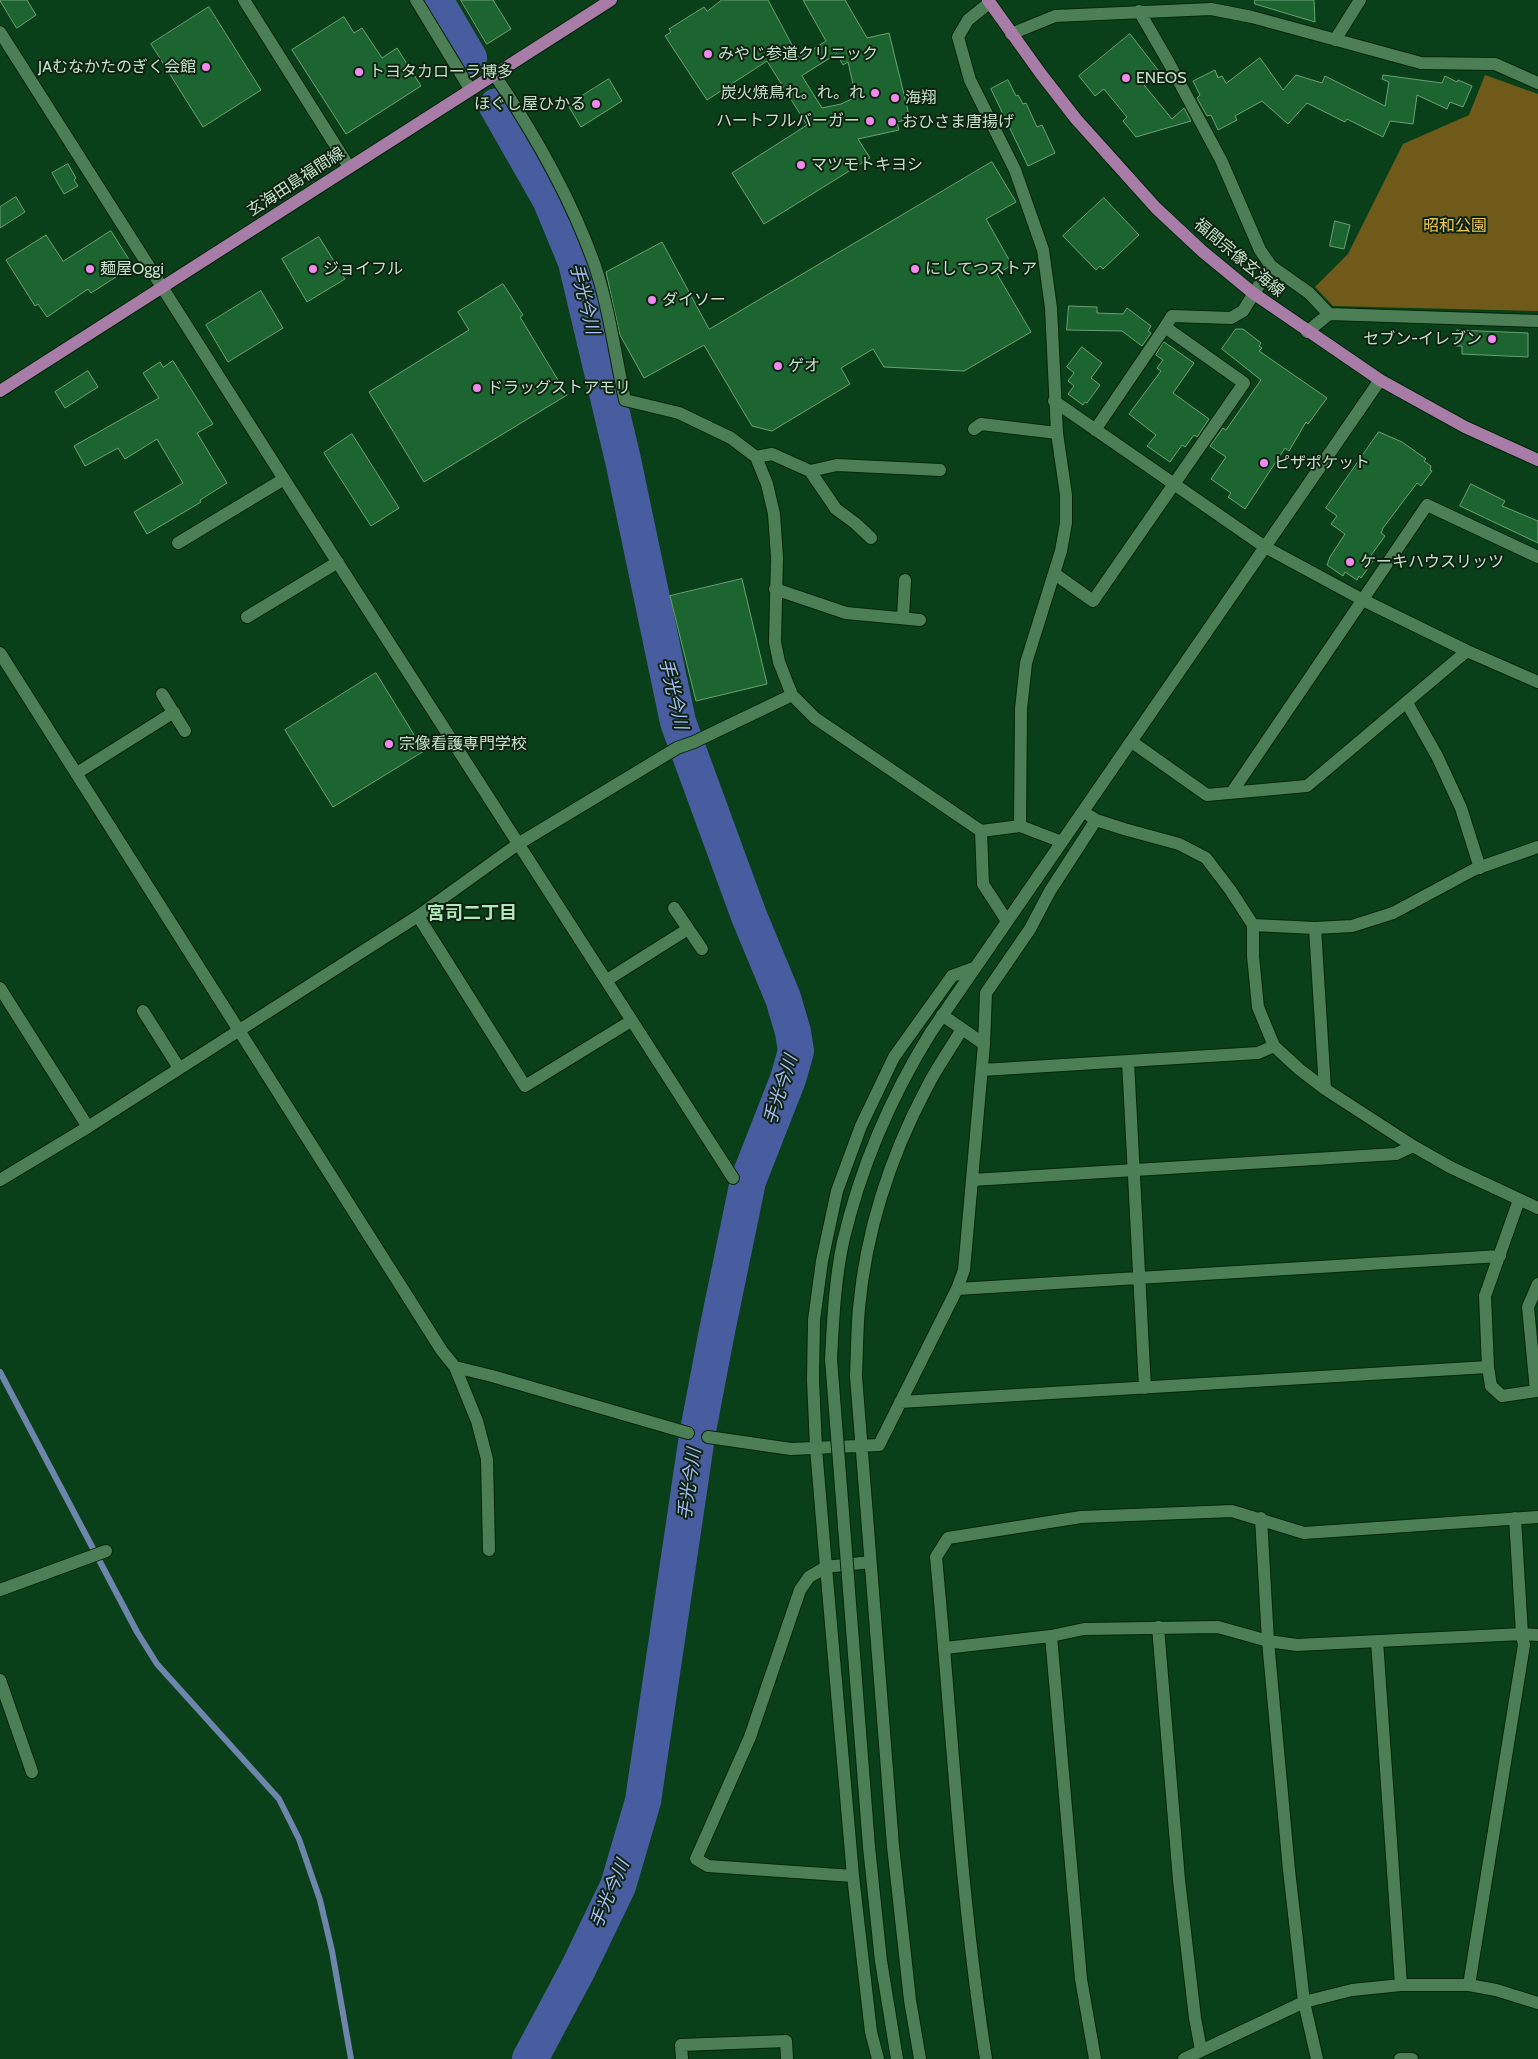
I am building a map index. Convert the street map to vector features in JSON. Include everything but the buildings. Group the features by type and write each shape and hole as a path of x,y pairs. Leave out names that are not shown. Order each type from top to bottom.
{"main road":[{"name":"玄海田島福間線","path":"0,391 610,0"},
{"name":"福間宗像玄海線","path":"988,1 1076,119 1156,208 1202,251 1253,293 1307,332 1380,380 1465,428 1538,460"}],"street":[{"path":"244,0 349,167"},
{"path":"416,0 470,90"},
{"path":"1335,40 1360,0"},
{"path":"988,1 968,20 958,37 970,80 1015,170 1043,250 1051,308 1057,433 1066,495 1066,523 1055,574 1026,663 1021,709 1020,826"},
{"path":"1012,34 1055,16 1210,9 1252,17 1422,63 1495,64 1538,83"},
{"path":"1139,12 1169,63 1221,160 1260,250 1271,266 1309,293 1328,314"},
{"path":"0,32 284,479 733,1178"},
{"path":"494,74 552,170 572,209 594,264 601,288 624,400 679,412 731,438 756,457 768,484 774,514 777,557 775,642 792,695 816,718 981,831 1020,826 1062,842"},
{"path":"1096,430 1172,316 1231,318 1243,311 1271,266"},
{"path":"1307,332 1328,314 1538,321"},
{"path":"1055,574 1093,601 1244,383 1165,327"},
{"path":"897,2059 881,1961 869,1847 831,1359 834,1302 843,1242 865,1167 883,1118 908,1068 974,968 1084,812 1380,380"},
{"path":"1054,401 1265,547 1363,600 1467,651 1538,682"},
{"path":"974,429 981,424 1057,433"},
{"path":"756,457 772,454 810,471 836,509 855,523 870,538"},
{"path":"810,471 837,465 940,470"},
{"path":"178,543 284,479"},
{"path":"1232,792 1427,505 1538,557"},
{"path":"247,617 338,562"},
{"path":"903,618 905,580"},
{"path":"775,590 846,614 920,620"},
{"path":"1132,742 1206,795 1307,786 1467,651"},
{"path":"0,653 238,1030 442,1350 455,1367 477,1421 487,1459 489,1550"},
{"path":"162,694 185,731"},
{"path":"0,1180 88,1127 418,916 518,844 677,748 694,742 792,695"},
{"path":"1407,703 1437,756 1461,808 1480,868"},
{"path":"76,774 174,712"},
{"path":"1084,812 1096,820 1179,844 1206,858 1253,925 1253,956 1258,1007 1274,1046 1325,1089 1413,1146 1450,1167 1538,1208"},
{"path":"708,1437 791,1449 879,1445 958,1289 964,1270 982,1070 986,994 1030,930 1050,891 1096,820"},
{"path":"981,831 983,884 1007,922"},
{"path":"1253,925 1316,928 1352,926 1393,913 1480,868 1538,847"},
{"path":"674,908 702,949"},
{"path":"418,916 525,1086 631,1021"},
{"path":"1316,928 1325,1089"},
{"path":"607,980 688,929"},
{"path":"878,2059 871,2032 854,1876 826,1568 816,1448 813,1380 814,1320 822,1261 837,1192 861,1126 894,1057 952,976 974,968"},
{"path":"0,988 88,1127"},
{"path":"143,1011 179,1068"},
{"path":"942,1015 984,1044"},
{"path":"920,2059 910,2000 893,1846 856,1376 859,1307 870,1236 886,1181 906,1130 927,1087 962,1029"},
{"path":"982,1070 1258,1053 1274,1046"},
{"path":"1128,1061 1145,1388"},
{"path":"972,1180 1396,1154 1413,1146"},
{"path":"1519,1200 1485,1296 1490,1386 1502,1396 1536,1391 1528,1307 1538,1284"},
{"path":"958,1289 1500,1256"},
{"path":"455,1367 688,1433"},
{"path":"900,1402 1488,1367"},
{"path":"986,2059 970,1941 936,1557 948,1538 1081,1517 1232,1511 1304,1533 1538,1517"},
{"path":"1260,1518 1268,1641 1289,1870 1304,2002 1317,2059"},
{"path":"1469,1985 1524,1645 1514,1518"},
{"path":"0,1590 106,1551"},
{"path":"854,1876 708,1866 696,1859 750,1737 800,1590 809,1577 826,1568 870,1562"},
{"path":"945,1648 1051,1636 1084,1630 1158,1627 1218,1626 1268,1641 1297,1645 1377,1640 1538,1635"},
{"path":"1158,1627 1179,1880 1195,2018 1201,2050"},
{"path":"1051,1636 1081,1980 1095,2059"},
{"path":"1377,1640 1401,1985"},
{"path":"0,1680 32,1772"},
{"path":"1184,2059 1304,2002 1352,1990 1401,1985 1469,1985 1496,1990 1538,2003"},
{"path":"682,2059 681,2045 786,2041 787,2059"},
{"path":"1400,2059 1412,2059"}],"green space":[{"name":"昭和公園","path":"1485,75 1538,94 1538,311 1333,306 1315,287 1348,254 1403,144 1469,115"}],"waterway":[{"name":"手光今川","path":"435,0 469,58"},
{"name":"手光今川","path":"497,106 550,199 576,262 623,460 678,722 749,916 783,998 793,1032 796,1051 788,1079 748,1181 717,1331 697,1436 643,1801 618,1886 578,1969 530,2059"},
{"path":"0,1372 137,1632 157,1664 279,1799 299,1839 320,1900 332,1951 351,2059"}],"place":[{"name":"みやじ参道クリニック","path":"708,54"},
{"name":"JAむなかたのぎく会館","path":"206,67"},
{"name":"トヨタカローラ博多","path":"359,72"},
{"name":"ENEOS","path":"1126,78"},
{"name":"炭火焼鳥れ。れ。れ","path":"875,93"},
{"name":"海翔","path":"895,98"},
{"name":"ほぐし屋ひかる","path":"596,104"},
{"name":"ハートフルバーガー","path":"870,121"},
{"name":"おひさま唐揚げ","path":"892,122"},
{"name":"マツモトキヨシ","path":"801,165"},
{"name":"麺屋Oggi","path":"90,269"},
{"name":"ジョイフル","path":"313,269"},
{"name":"にしてつストア","path":"915,269"},
{"name":"ダイソー","path":"652,300"},
{"name":"セブン-イレブン","path":"1492,339"},
{"name":"ゲオ","path":"778,366"},
{"name":"ドラッグストアモリ","path":"477,388"},
{"name":"ピザポケット","path":"1264,463"},
{"name":"ケーキハウスリッツ","path":"1350,562"},
{"name":"宗像看護専門学校","path":"389,744"}],"district":[{"name":"宮司二丁目","path":"472,914"}]}
